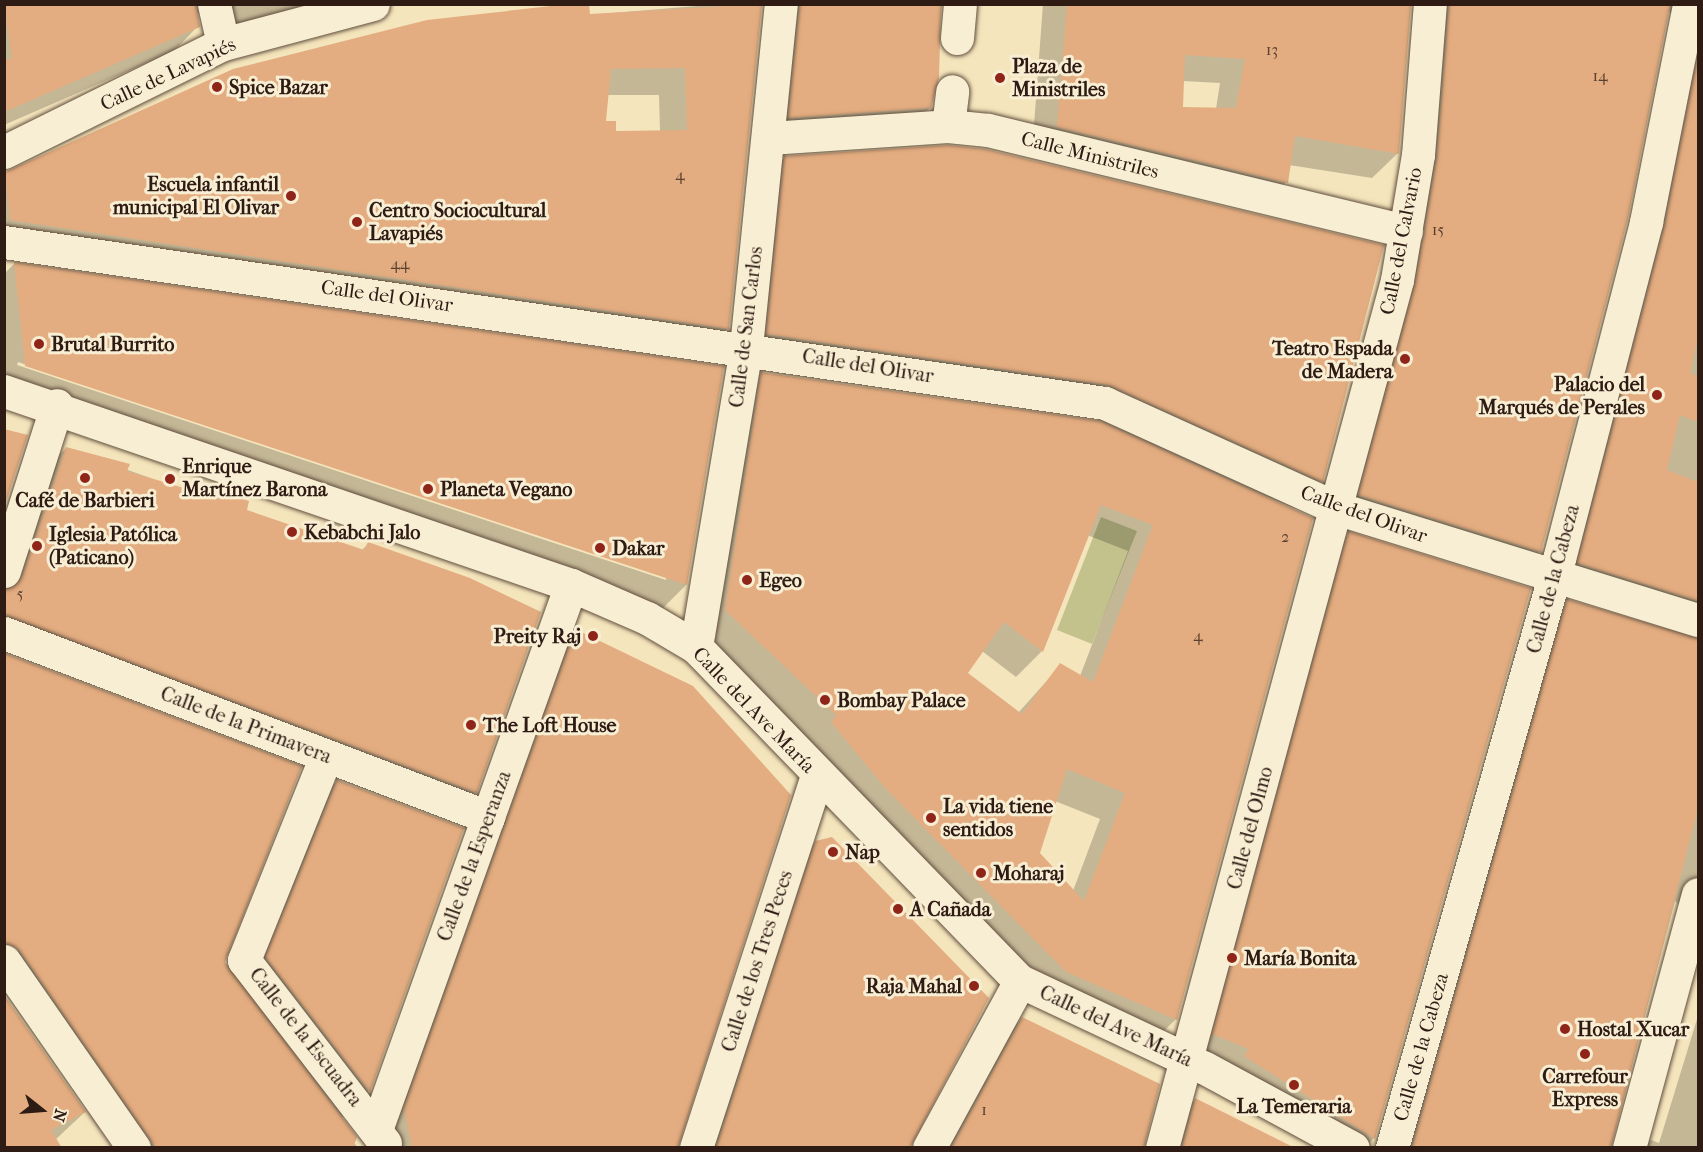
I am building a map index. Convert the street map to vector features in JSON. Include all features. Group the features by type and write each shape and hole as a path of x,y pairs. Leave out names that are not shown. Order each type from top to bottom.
{"street":[{"path":"214,4 224,44"},
{"name":"Calle de Lavapiés","path":"4,152 224,44 373,4"},
{"name":"Calle de San Carlos","path":"696,647 746,347 782,4"},
{"path":"957,38 960,4"},
{"name":"Calle del Calvario","path":"1336,508 1406,231 1430,4"},
{"name":"Calle de la Cabeza","path":"1392,1148 1554,576 1646,222 1689,4"},
{"path":"948,126 952,91"},
{"name":"Calle Ministriles","path":"769,138 948,126 988,130 1406,231"},
{"name":"Calle del Olivar","path":"4,242 746,347 1105,403 1336,508 1698,620"},
{"name":"Calle del Ave María","path":"4,392 57,405 571,585 648,618 696,647 817,775 1020,981 1188,1060 1312,1139 1353,1148"},
{"path":"4,571 57,405"},
{"name":"Calle del Olmo","path":"1162,1148 1188,1060 1336,508"},
{"name":"Calle de la Esperanza","path":"382,1137 488,817 571,585"},
{"name":"Calle de la Primavera","path":"4,633 488,817"},
{"name":"Calle de la Escuadra","path":"326,756 244,960 382,1137"},
{"name":"Calle de los Tres Peces","path":"696,1148 817,775"},
{"path":"1629,1148 1698,894"},
{"path":"4,961 134,1148"},
{"path":"929,1148 1020,981"}],"shaded area":[{"path":"1101,517 1137,531 1092,644 1057,630"}],"building":[{"path":"4,4 196,4 200,27 4,112 4,61 12,58"},
{"path":"569,4 589,4 590,14 762,4 729,329 10,220 5,172 233,69 427,20","holes":["685,68 687,130 616,131 616,121 606,121 611,69"]},
{"path":"800,4 941,4 939,78 931,108 788,118"},
{"path":"1067,4 1411,5 1399,154 1295,136 1288,183 1057,127","holes":["1185,55 1245,59 1236,108 1183,107"]},
{"path":"1449,6 1670,6 1628,218 1541,552 1358,495 1415,283 1437,157"},
{"path":"1698,53 1698,338 1690,373 1698,376 1698,422 1680,415 1667,470 1698,482 1698,601 1577,563 1664,227"},
{"path":"948,145 985,149 1384,245 1323,482 1108,385 766,334 784,156"},
{"path":"14,262 724,366 687,585 25,366"},
{"path":"761,372 1100,421 1313,518 1177,1020 1066,972 887,790 831,722 836,715 725,610","holes":["1101,505 1153,525 1093,682 1060,663 1022,714 968,673 1004,622 1043,652","1067,769 1125,793 1084,901 1040,853"]},
{"path":"4,429 28,435 4,508"},
{"path":"66,447 130,464 127,471 187,489 189,483 249,501 247,510 364,550 368,542 470,578 541,612 477,793 4,615 4,589 22,577"},
{"path":"1348,531 1531,588 1375,1139 1244,1056 1249,1049 1212,1034"},
{"path":"1567,599 1698,638 1698,808 1611,1148 1412,1148"},
{"path":"575,629 693,686 791,795 678,1148 412,1148 404,1107"},
{"path":"4,653 302,766 225,962 357,1137 353,1148 156,1148 19,950 4,943"},
{"path":"337,780 464,828 370,1092 265,957"},
{"path":"832,837 989,998 910,1148 716,1148 815,841"},
{"path":"4,995 86,1112 51,1130 62,1148 4,1148"},
{"path":"1022,1017 1160,1084 1144,1148 951,1148"},
{"path":"1195,1098 1295,1148 1182,1148"}],"place":[{"name":"Plaza de Ministriles","path":"1000,78"},
{"name":"Spice Bazar","path":"217,87"},
{"name":"Escuela infantil municipal El Olivar","path":"291,196"},
{"name":"Centro Sociocultural Lavapiés","path":"357,222"},
{"name":"Brutal Burrito","path":"39,344"},
{"name":"Teatro Espada de Madera","path":"1405,359"},
{"name":"Palacio del Marqués de Perales","path":"1657,395"},
{"name":"Café de Barbieri","path":"85,478"},
{"name":"Enrique Martínez Barona","path":"170,479"},
{"name":"Planeta Vegano","path":"428,489"},
{"name":"Kebabchi Jalo","path":"292,532"},
{"name":"Iglesia Patólica (Paticano)","path":"37,546"},
{"name":"Dakar","path":"600,548"},
{"name":"Egeo","path":"747,580"},
{"name":"Preity Raj","path":"593,636"},
{"name":"Bombay Palace","path":"825,700"},
{"name":"The Loft House","path":"471,725"},
{"name":"La vida tiene sentidos","path":"931,818"},
{"name":"Nap","path":"833,852"},
{"name":"Moharaj","path":"981,873"},
{"name":"A Cañada","path":"898,909"},
{"name":"María Bonita","path":"1232,958"},
{"name":"Raja Mahal","path":"974,986"},
{"name":"Hostal Xucar","path":"1565,1029"},
{"name":"Carrefour Express","path":"1585,1054"},
{"name":"La Temeraria","path":"1294,1085"}]}
